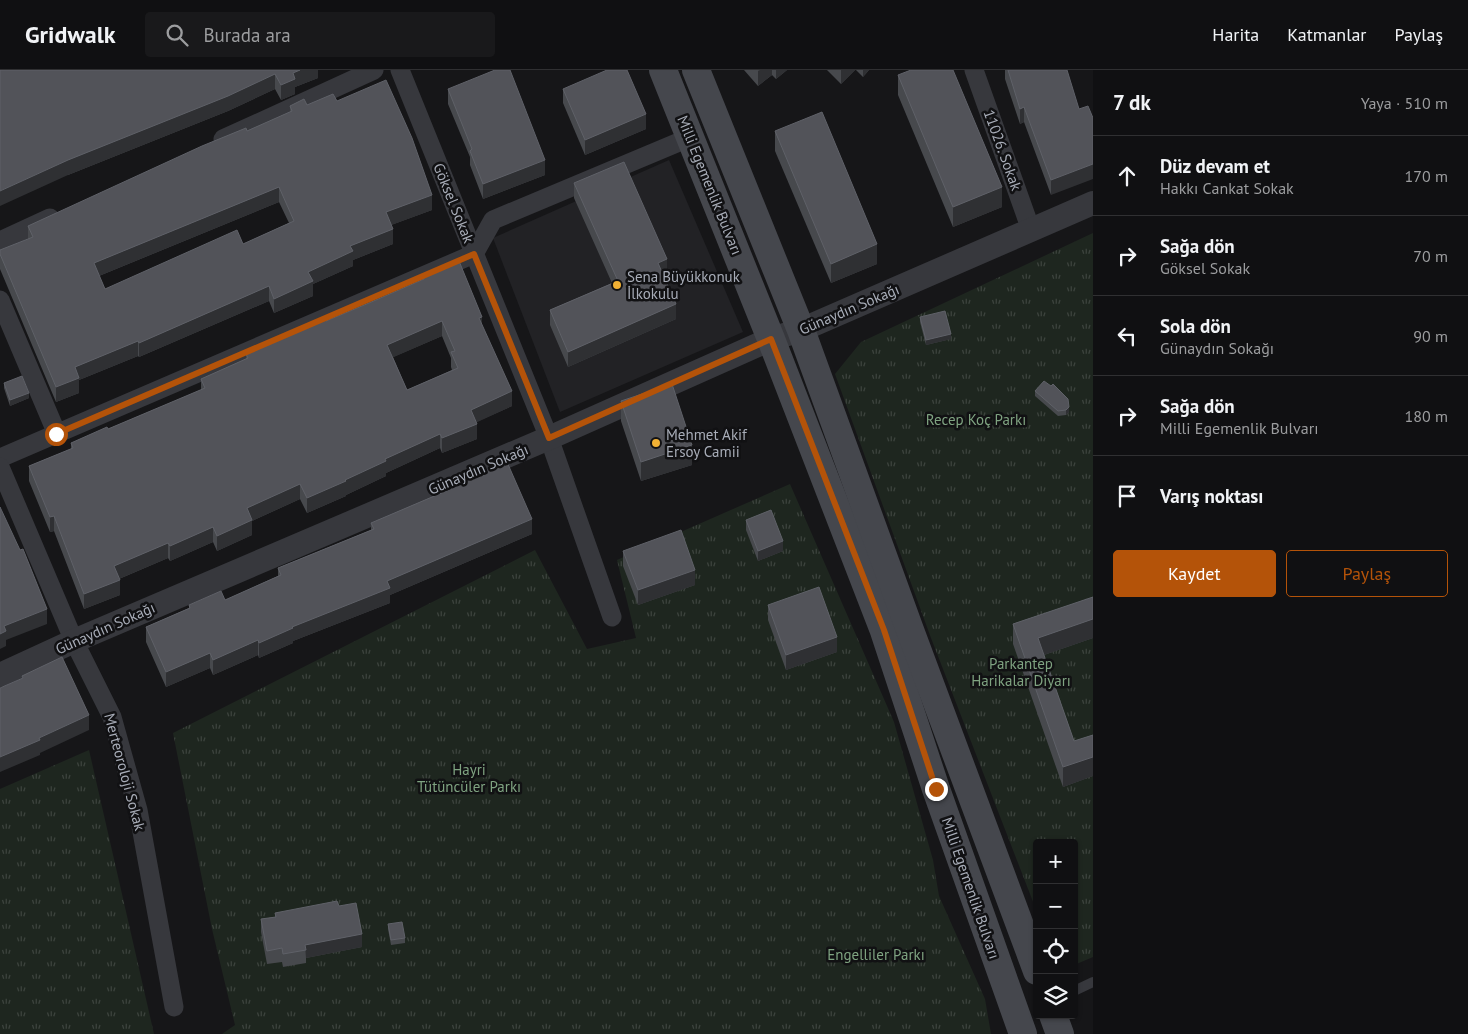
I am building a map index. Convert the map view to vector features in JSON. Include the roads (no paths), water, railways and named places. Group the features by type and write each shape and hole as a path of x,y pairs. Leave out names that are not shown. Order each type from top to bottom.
{"main road":[{"name":"Milli Egemenlik Bulvarı","path":"663,70 771,339 884,630 936,789 1022,1034"},
{"name":"Milli Egemenlik Bulvarı","path":"696,70 801,330 1033,960"},
{"path":"1054,1019 1060,1034"}],"street":[{"path":"205,147 374,70"},
{"name":"Göksel Sokak","path":"400,70 549,438 612,617"},
{"name":"11026. Sokak","path":"974,70 1031,230"},
{"path":"0,458 474,254 493,220 691,137"},
{"name":"Günaydın Sokağı","path":"0,675 74,641 549,438 771,339 801,330 1093,203"},
{"path":"0,241 62,212"},
{"path":"0,300 56,434"},
{"name":"Merteoroloji Sokak","path":"0,467 74,641 112,717 138,810 174,1007"}],"lane":[{"path":"1078,989 1093,982"}],"place":[{"name":"Sena Büyükkonuk İlkokulu","path":"617,285"},
{"name":"Mehmet Akif Ersoy Camii","path":"656,443"}],"park label":[{"name":"Recep Koç Parkı","path":"976,419"},
{"name":"Parkantep Harikalar Diyarı","path":"1021,672"},
{"name":"Hayri Tütüncüler Parkı","path":"469,778"},
{"name":"Engelliler Parkı","path":"876,954"}]}
